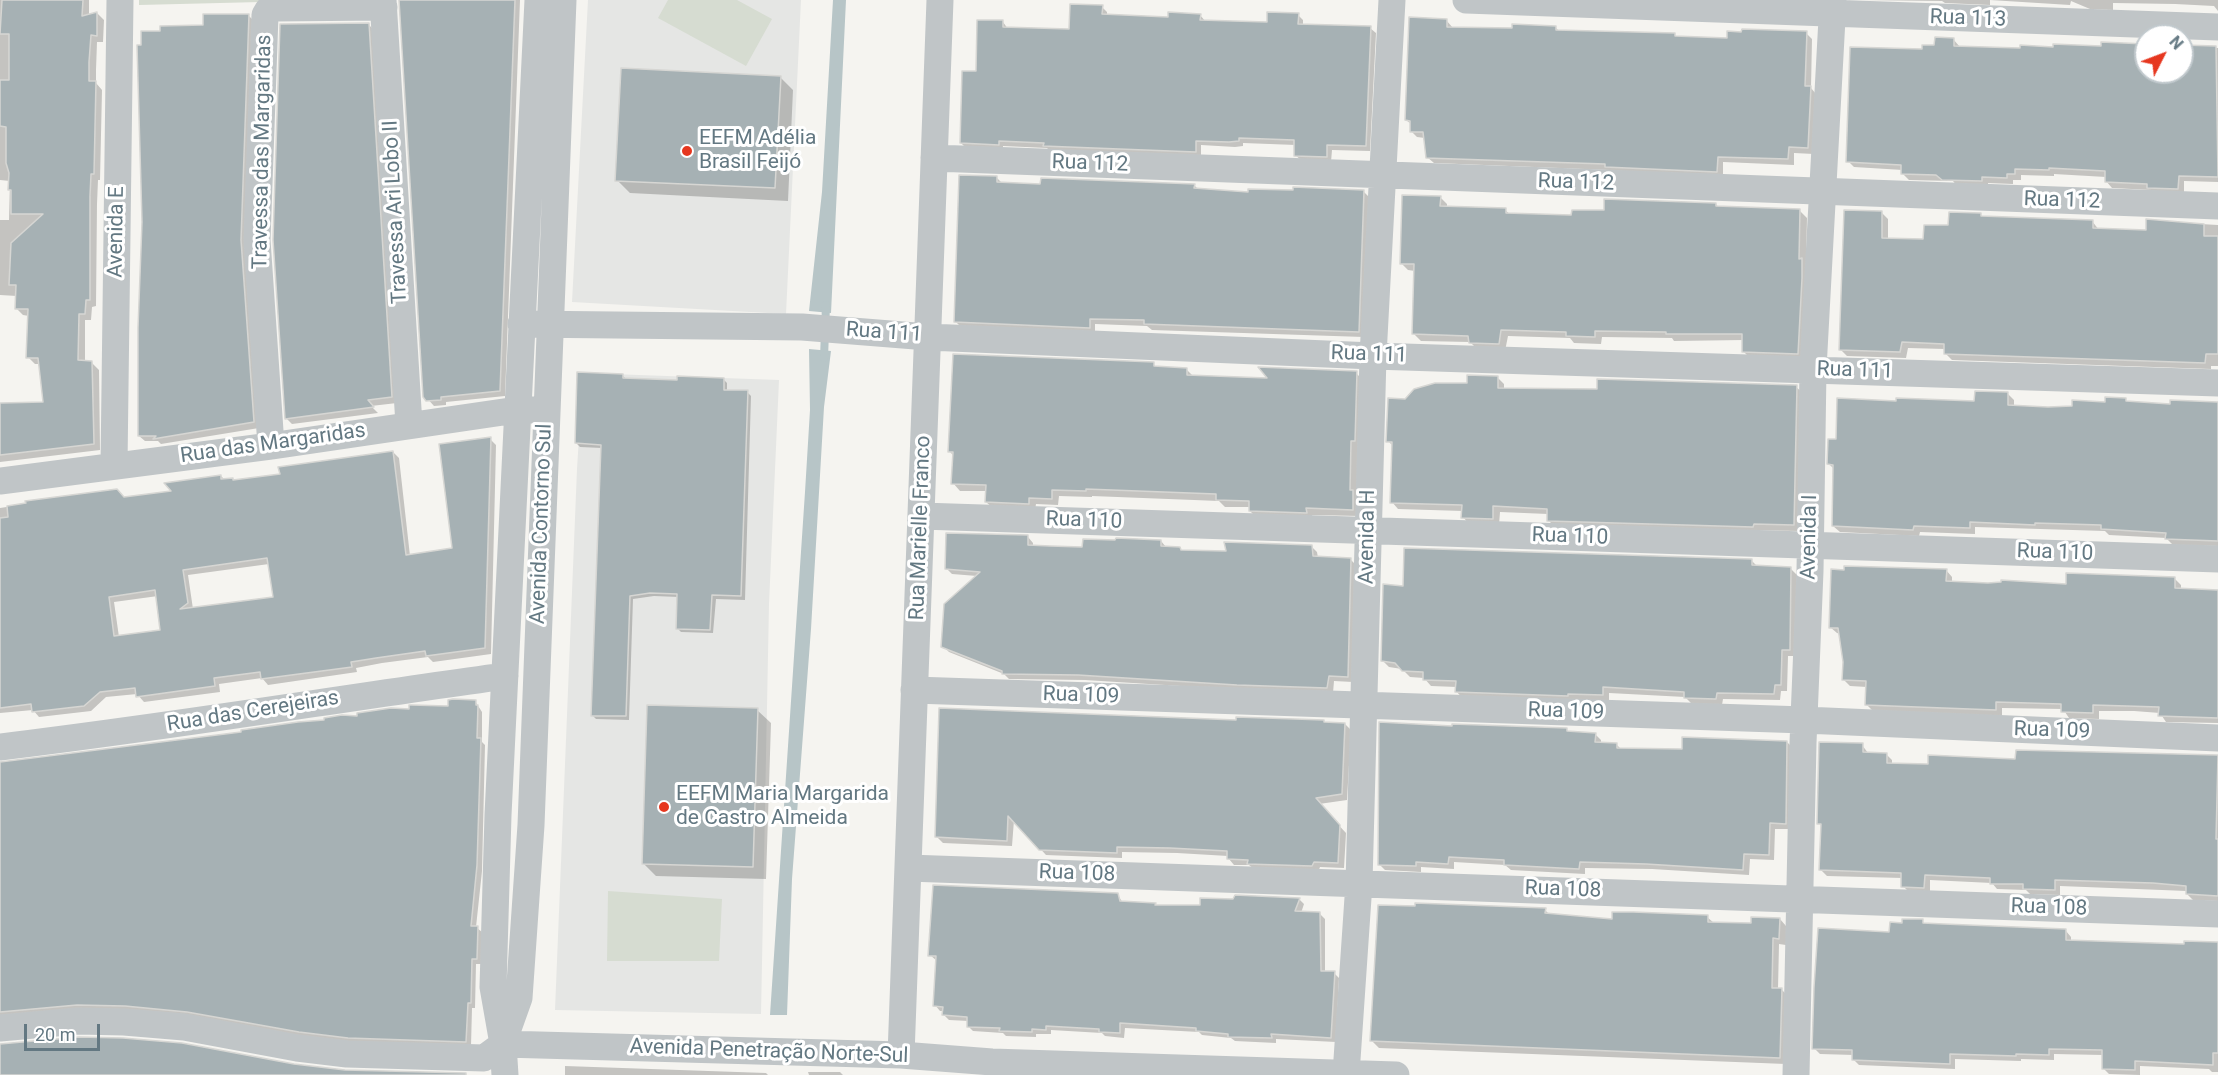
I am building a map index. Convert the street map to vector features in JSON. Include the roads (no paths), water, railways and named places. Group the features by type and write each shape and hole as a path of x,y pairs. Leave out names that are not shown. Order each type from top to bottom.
{"street":[{"name":"Avenida E","path":"114,465 120,0"},
{"name":"Avenida Contorno Sul","path":"505,1075 503,1044 494,987 498,815 538,0"},
{"name":"Avenida Contorno Sul","path":"503,1044 519,998 531,825 563,0"},
{"name":"Rua Marielle Franco","path":"901,1055 940,0"},
{"name":"Avenida H","path":"1346,1074 1359,884 1373,356 1392,0"},
{"name":"Rua 113","path":"1466,0 1833,7 2218,27"},
{"name":"Travessa Ari Lobo II","path":"384,3 409,425"},
{"name":"Travessa das Margaridas","path":"271,446 257,240 265,15 268,10 274,8 384,3"},
{"name":"Avenida I","path":"1796,1075 1813,369 1833,7"},
{"name":"Rua 112","path":"934,158 2218,206"},
{"name":"Rua 111","path":"521,324 802,327 928,337 1373,356 2218,383"},
{"name":"Rua das Margaridas","path":"0,481 271,446 517,410 546,410"},
{"name":"Rua 110","path":"921,516 2218,559"},
{"name":"Rua das Cerejeiras","path":"0,747 130,731 349,697 506,676"},
{"name":"Rua 109","path":"914,690 1804,720 2218,738"},
{"name":"Rua 108","path":"908,868 2218,914"},
{"path":"0,1028 78,1021 124,1022 184,1027 297,1048 347,1054 484,1058 503,1044"},
{"name":"Avenida Penetração Norte-Sul","path":"503,1044 901,1055 992,1069 1396,1075"}],"waterway":[{"path":"824,358 826,305"}],"place":[{"name":"EEFM Adélia Brasil Feijó","path":"687,151"},
{"name":"EEFM Maria Margarida de Castro Almeida","path":"664,807"}]}
